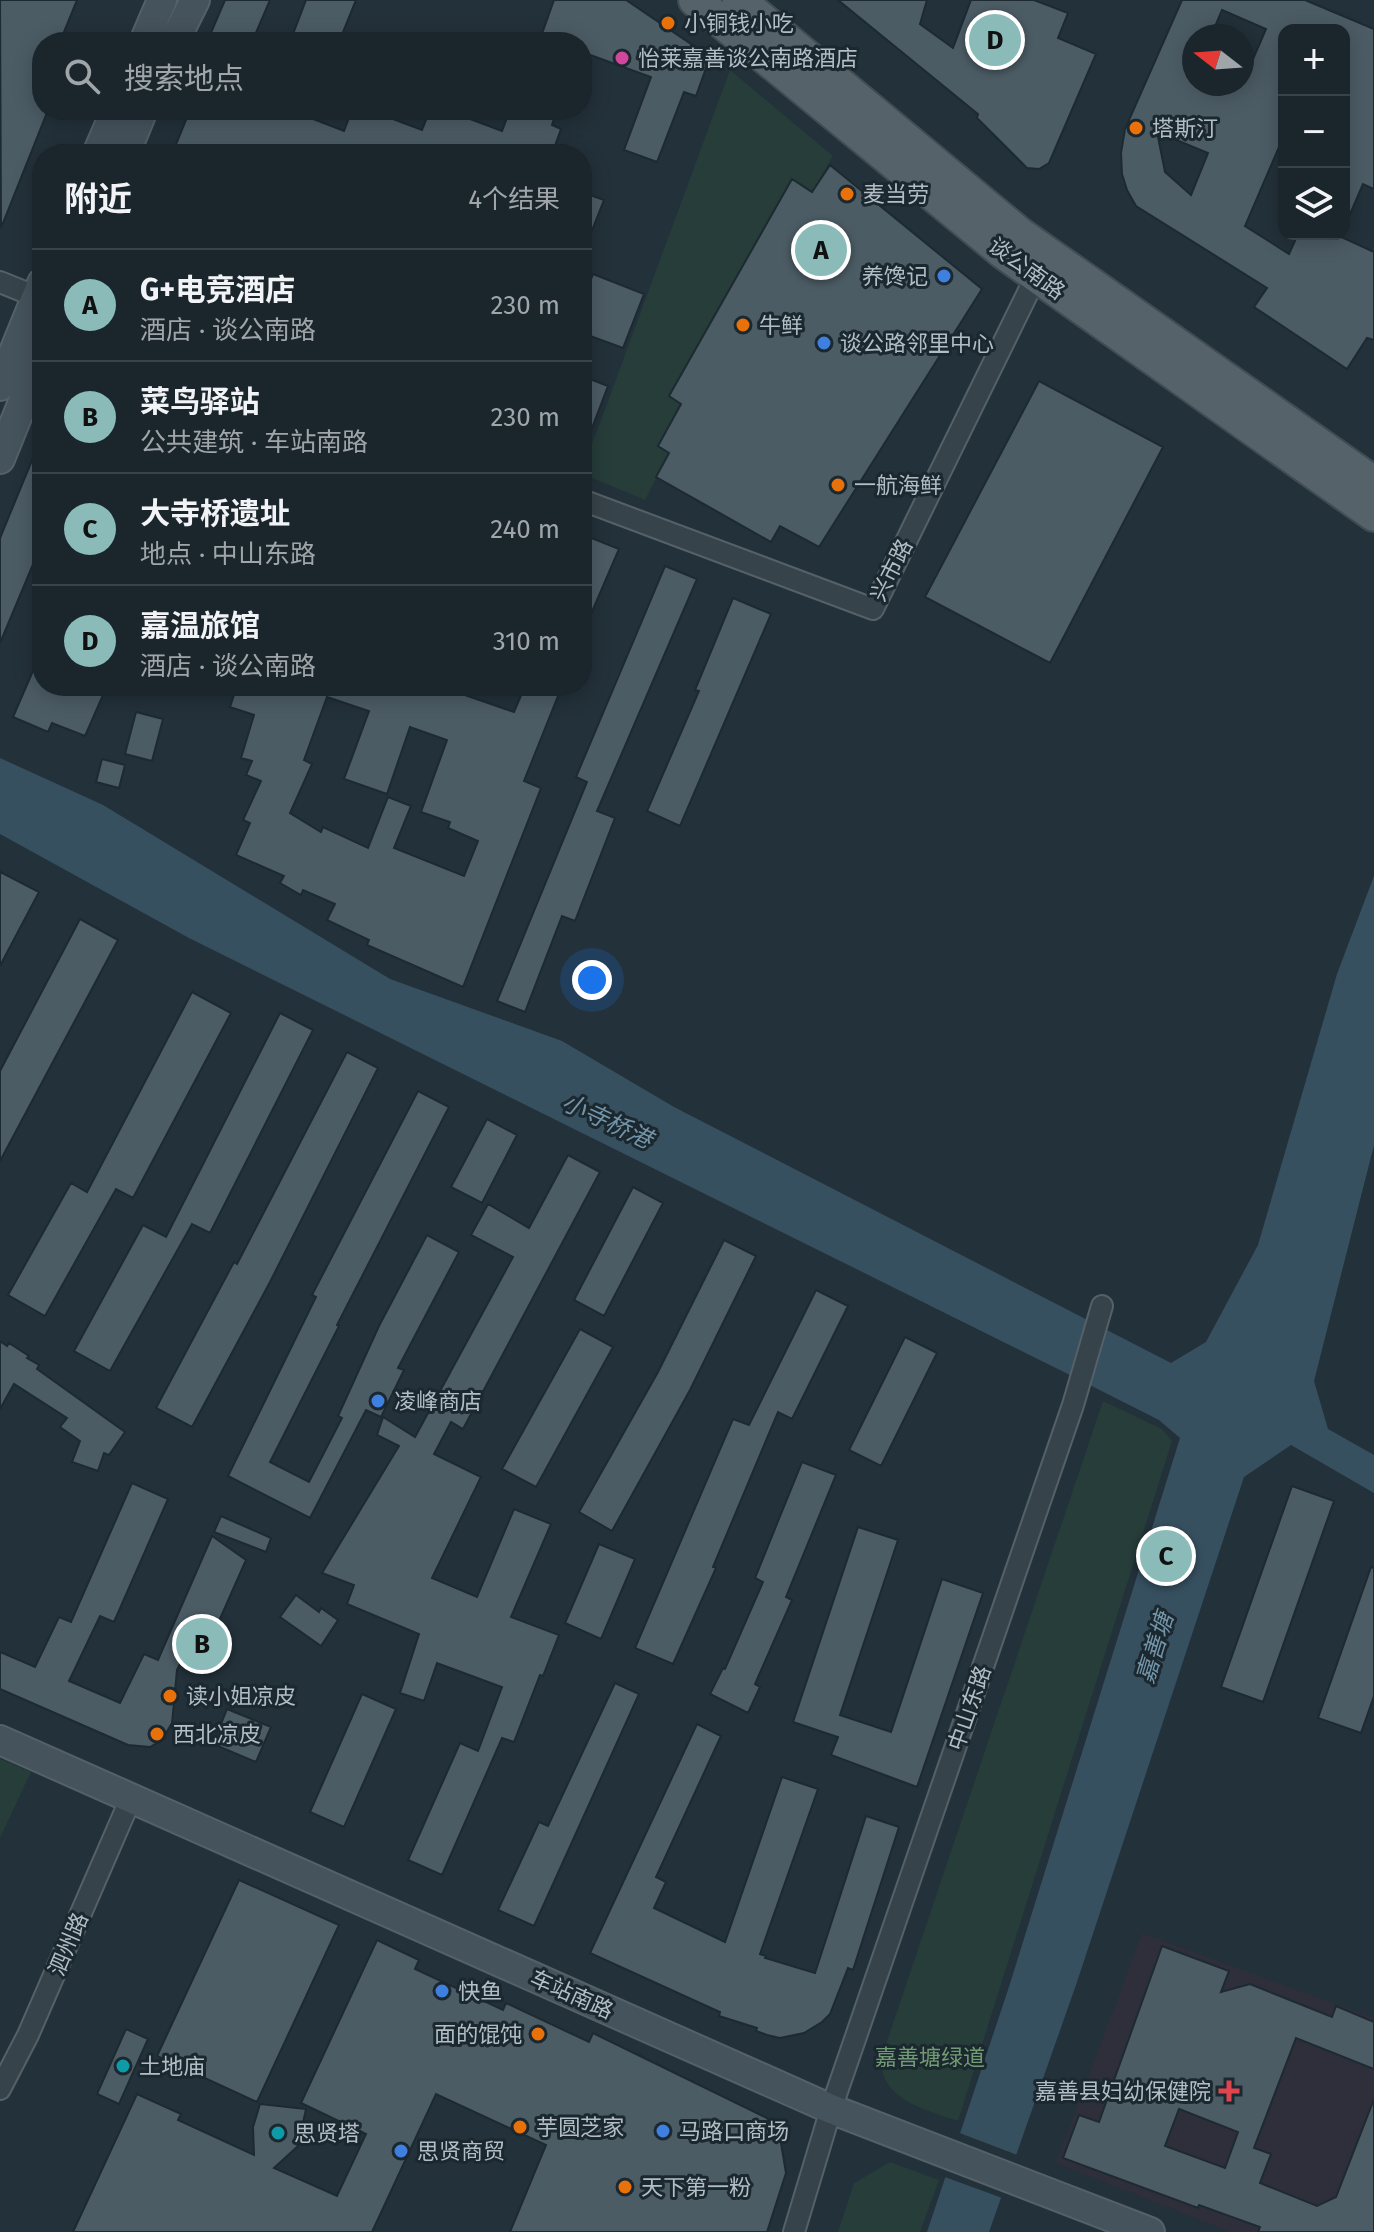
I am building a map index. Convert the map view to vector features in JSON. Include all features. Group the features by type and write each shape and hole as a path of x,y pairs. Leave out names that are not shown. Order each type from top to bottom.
{"main road":[{"name":"谈公南路","path":"695,0 991,243 1042,265 1374,483"},
{"name":"谈公南路","path":"739,0 1008,224 1042,265 1374,515"}],"street":[{"path":"148,32 162,0"},
{"path":"179,32 195,0"},
{"path":"101,144 112,120"},
{"path":"129,144 139,120"},
{"name":"兴市路","path":"592,504 873,609 1042,265"},
{"path":"0,282 32,291"},
{"path":"0,386 32,312"},
{"path":"0,459 32,380"},
{"name":"中山东路","path":"794,2232 831,2109 1073,1405 1102,1306"},
{"name":"车站南路","path":"0,1740 831,2109 1150,2232"},
{"name":"泗州路","path":"0,2089 28,2035 131,1798"}],"shaded area":[{"name":"嘉善县妇幼保健院","path":"1142,1933 1374,2018 1374,2232 1230,2232 1056,2163"}],"green space":[{"path":"730,70 833,156 812,192 791,179 669,396 681,404 658,446 669,453 645,500 592,478 592,444"},
{"name":"嘉善塘绿道","path":"1103,1401 1162,1429 1172,1441 958,2121 912,2104 892,2090 882,2069 884,2050"},
{"path":"0,1759 31,1772 0,1838"},
{"path":"890,2162 939,2180 920,2232 838,2232 854,2183"}],"water":[{"path":"0,758 103,805 390,979 562,1041 674,1107 1171,1363 1206,1342 1258,1245 1337,974 1374,876 1374,1145 1314,1381 1328,1429 1374,1455 1374,1493 1291,1445 1244,1477 1077,1982 989,2232 927,2232 1008,1990 1180,1438 1159,1420 1068,1374 189,938 0,834"}],"pier":[{"path":"957,2132 1020,2156 1005,2199 942,2176"}],"building":[{"path":"0,0 77,0 64,32 32,32 32,120 44,120 1,228"},
{"path":"225,0 270,0 256,32 211,32"},
{"path":"306,0 356,0 343,32 294,32"},
{"path":"554,0 626,0 710,57 696,96 684,92 657,162 624,150 651,77 592,56 592,32 543,32"},
{"path":"838,0 927,0 920,24 953,48 971,0 1034,0 1068,13 1058,38 1096,54 1049,163 1039,169 1027,168 977,118 978,114"},
{"path":"1182,0 1305,0 1374,29 1374,189 1363,184 1350,214 1350,24 1278,24 1278,149 1245,226 1289,254 1295,240 1348,240 1374,252 1374,340 1367,338 1347,369 1254,307 1267,288 1136,206 1122,174 1125,129","holes":["1157,132 1208,153 1191,195 1165,172"]},
{"path":"186,120 316,120 344,131 348,120 396,120 422,130 426,120 473,120 502,131 506,120 554,120 552,125 561,129 556,144 176,144"},
{"name":"谈公路邻里中心","path":"830,165 982,289 819,547 780,526 771,542 656,477 669,453 658,446 681,404 669,396 792,179 812,192"},
{"path":"592,196 604,200 592,230"},
{"path":"593,274 644,294 623,348 592,337"},
{"path":"592,380 608,386 592,428"},
{"path":"1039,381 1163,447 1050,663 925,597"},
{"path":"32,460 32,567 0,643 0,538"},
{"path":"592,538 619,549 592,612"},
{"path":"665,566 697,579 597,811 615,818 575,921 562,916 525,1012 497,1001 587,782 576,777"},
{"path":"733,598 771,614 680,826 647,811 699,691 695,690"},
{"path":"32,673 32,696 103,696 85,736 52,723 48,732 13,717"},
{"path":"234,696 468,696 514,712 521,696 558,696 524,781 541,788 463,987 367,945 369,940 327,920 335,904 303,890 301,895 280,883 284,876 236,855 250,823 243,820 261,781 246,775 252,761 241,758 254,715 230,707","holes":["327,697 369,711 344,779 387,794 410,727 447,740 421,812 450,822 448,828 478,841 464,876 394,848 411,806 388,797 368,848 323,827 321,832 290,813 312,764 304,760"]},
{"path":"136,712 163,719 152,761 125,754"},
{"path":"102,759 125,765 119,788 96,782"},
{"path":"0,872 39,892 0,966"},
{"path":"80,919 118,940 0,1161 0,1071"},
{"path":"192,992 231,1013 133,1198 116,1189 45,1316 8,1295 71,1183 87,1192"},
{"path":"280,1013 313,1030 210,1233 192,1224 110,1371 74,1351 143,1225 166,1237"},
{"path":"347,1052 378,1068 270,1282 192,1427 156,1408 234,1262 237,1264"},
{"path":"418,1091 449,1107 270,1462 309,1482 342,1418 338,1416 379,1326 427,1235 459,1252 398,1368 404,1370 381,1417 366,1410 310,1518 228,1476 316,1297 312,1295"},
{"path":"487,1119 517,1135 482,1203 451,1187"},
{"path":"568,1155 600,1172 463,1429 451,1422 434,1454 481,1477 432,1578 477,1597 514,1509 551,1524 511,1617 559,1635 514,1742 502,1738 442,1875 408,1860 460,1743 478,1751 502,1687 437,1663 424,1701 400,1693 419,1634 347,1604 354,1585 322,1573 399,1446 377,1435 383,1417 415,1437 513,1257 471,1235 488,1204 529,1228"},
{"path":"633,1187 663,1203 604,1316 574,1300"},
{"path":"724,1240 756,1256 690,1390 612,1531 579,1512 658,1372"},
{"path":"816,1290 848,1306 792,1419 778,1412 713,1567 716,1568 673,1664 635,1648 733,1419 749,1425"},
{"path":"580,1329 613,1347 536,1487 502,1469"},
{"path":"905,1337 937,1353 881,1466 849,1450"},
{"path":"0,1341 29,1356 27,1358 39,1365 37,1369 125,1432 109,1455 104,1453 98,1471 72,1462 80,1441 60,1427 67,1418 14,1384 0,1409"},
{"path":"802,1462 836,1475 786,1597 792,1600 755,1684 760,1687 748,1713 710,1694 725,1669 763,1582 755,1578"},
{"path":"132,1483 168,1499 114,1622 100,1616 69,1681 120,1703 144,1654 158,1660 212,1536 246,1560 204,1655 188,1648 177,1670 172,1723 162,1740 150,1747 128,1745 0,1689 0,1652 35,1667 59,1617 71,1622"},
{"path":"1292,1486 1334,1501 1263,1702 1221,1687"},
{"path":"221,1516 271,1538 266,1552 214,1532"},
{"path":"858,1527 898,1540 840,1715 891,1732 942,1579 983,1593 917,1787 831,1755 838,1737 793,1722"},
{"path":"599,1544 635,1559 601,1639 565,1623"},
{"path":"1371,1567 1374,1568 1374,1696 1361,1733 1318,1718"},
{"path":"296,1595 319,1612 321,1608 338,1620 321,1646 280,1617"},
{"path":"615,1683 639,1694 534,1926 498,1910 539,1822 548,1826"},
{"path":"362,1694 396,1709 344,1827 310,1812"},
{"path":"227,1709 271,1727 256,1762 213,1744"},
{"path":"697,1724 721,1736 656,1877 666,1882 654,1908 725,1942 782,1777 818,1789 760,1954 815,1973 866,1816 899,1827 853,1970 848,1968 830,2014 804,2033 780,2038 756,2031 757,2028 719,2016 720,2012 590,1953"},
{"path":"239,1880 339,1925 257,2102 157,2056"},
{"path":"377,1940 419,1960 415,1969 503,2010 506,2003 589,2042 593,2033 767,2118 781,2143 786,2173 767,2232 510,2232 546,2145 436,2094 372,2232 73,2232 137,2094 181,2114 178,2120 254,2155 253,2127 260,2104 306,2109 298,2146 274,2168 337,2196 366,2134 301,2103"},
{"name":"嘉善县妇幼保健院","path":"1162,1946 1229,1971 1221,1992 1250,1984 1332,2017 1336,2006 1374,2022 1374,2069 1296,2038 1254,2148 1271,2154 1260,2183 1317,2206 1336,2197 1374,2099 1374,2232 1258,2232 1260,2227 1199,2205 1198,2208 1063,2158 1079,2115 1099,2122","holes":["1179,2109 1238,2132 1225,2168 1165,2146"]},
{"name":"土地庙","path":"126,2029 148,2039 119,2104 97,2094"}],"place":[{"name":"小铜钱小吃","path":"668,23"},
{"name":"嘉温旅馆","path":"995,40"},
{"name":"怡莱嘉善谈公南路酒店","path":"622,58"},
{"name":"塔斯汀","path":"1136,128"},
{"name":"麦当劳","path":"847,194"},
{"name":"G+电竞酒店","path":"821,250"},
{"name":"养馋记","path":"944,276"},
{"name":"牛鲜","path":"743,325"},
{"name":"谈公路邻里中心","path":"824,343"},
{"name":"一航海鲜","path":"838,485"},
{"name":"凌峰商店","path":"378,1401"},
{"name":"大寺桥遗址","path":"1166,1556"},
{"name":"菜鸟驿站","path":"202,1644"},
{"name":"读小姐凉皮","path":"170,1696"},
{"name":"西北凉皮","path":"157,1734"},
{"name":"快鱼","path":"442,1991"},
{"name":"面的馄饨","path":"538,2034"},
{"name":"土地庙","path":"123,2066"},
{"name":"嘉善县妇幼保健院","path":"1229,2091"},
{"name":"芋圆芝家","path":"520,2127"},
{"name":"马路口商场","path":"663,2131"},
{"name":"思贤塔","path":"278,2133"},
{"name":"思贤商贸","path":"401,2151"},
{"name":"天下第一粉","path":"625,2187"}],"water label":[{"name":"小寺桥港","path":"607,1121"},
{"name":"嘉善塘","path":"1155,1648"}]}
